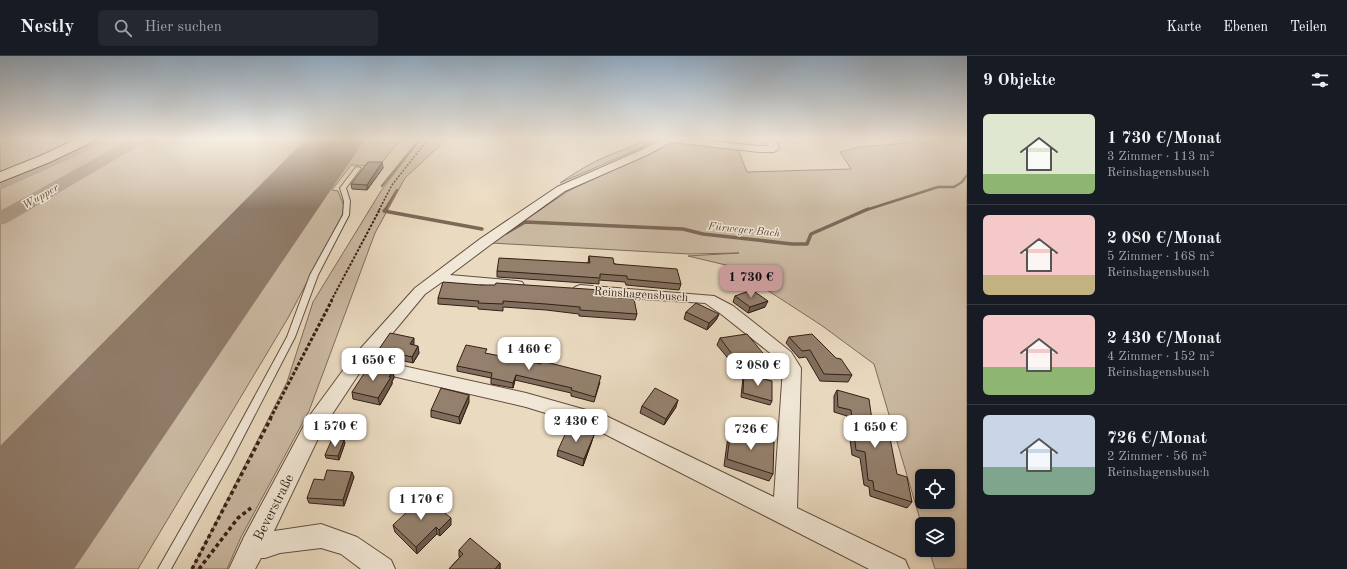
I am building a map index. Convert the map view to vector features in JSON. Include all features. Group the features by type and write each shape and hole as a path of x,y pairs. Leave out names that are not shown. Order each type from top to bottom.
{"main road":[{"path":"0,177 38,162"}],"street":[{"name":"Beverstraße","path":"242,569 315,424 358,362 420,291 485,242 561,189 623,162"},
{"path":"440,276 450,280 536,287"},
{"name":"Reinshagensbusch","path":"568,289 709,299 727,310 785,356 792,368 785,514"},
{"path":"358,362 526,400 597,421 896,569"},
{"path":"253,545 265,546 280,541 321,536 348,545 382,569"}],"lane":[{"path":"164,569 227,458 291,337 314,275 346,215 347,201 343,188 358,168"}],"path":[{"path":"192,569 392,185 410,162"},
{"path":"199,569 238,518 261,500 277,499"}],"shaded area":[{"path":"0,162 28,162 0,173"},
{"path":"43,162 382,162 379,166 351,165 332,190 338,191 344,206 342,216 288,318 138,569 0,569 0,182"},
{"path":"403,162 422,162 405,178 375,233 309,411 241,537 227,569 192,569 287,382 313,302 381,191"},
{"path":"594,162 609,162 560,183 578,171"},
{"path":"628,162 743,162 747,172 851,169 846,162 967,162 967,569 935,569 931,557 955,557 955,517 919,517 917,509 955,509 955,469 915,469 915,502 874,364 821,325 730,266 688,256 739,253 689,254 491,243 568,191"}],"building":[{"path":"368,162 382,162 367,185 351,184"},
{"path":"589,256 613,258 614,264 677,269 681,284 627,279 627,276 600,274 600,278 497,271 499,258 590,263"},
{"path":"443,282 481,285 495,285 496,283 601,290 601,296 634,299 637,314 580,310 580,307 546,304 503,301 503,304 478,303 479,301 438,298"},
{"path":"752,290 768,301 750,307 735,296"},
{"path":"696,303 719,314 709,323 686,312"},
{"path":"390,333 414,338 410,344 418,346 412,357 403,355 401,358 377,352"},
{"path":"747,334 767,358 738,362 720,338"},
{"path":"812,334 836,358 841,359 852,375 824,374 810,350 802,351 789,337"},
{"path":"466,345 487,349 485,353 541,364 542,361 601,376 595,397 571,390 572,388 516,375 513,383 491,378 492,373 457,366"},
{"path":"369,366 393,371 378,398 352,392"},
{"path":"744,374 772,381 772,401 743,393"},
{"path":"441,388 469,395 459,417 431,410"},
{"path":"655,388 678,400 666,419 642,406"},
{"path":"837,390 869,399 874,434 890,438 897,474 907,477 912,502 874,490 873,481 868,480 865,452 856,450 851,410 838,407"},
{"path":"569,426 594,435 584,459 558,450"},
{"path":"731,429 774,442 773,474 727,459"},
{"path":"332,439 344,440 338,456 325,455"},
{"path":"327,470 352,472 343,500 307,498 314,479 324,480"},
{"path":"424,496 451,518 439,530 436,527 416,547 393,525"},
{"path":"470,538 500,563 495,569 449,569 463,554 459,550"}],"waterway":[{"path":"0,187 56,162"},
{"name":"Wupper","path":"0,219 100,162"},
{"name":"Fürweger Bach","path":"382,186 402,162"},
{"name":"Fürweger Bach","path":"866,210 938,187 954,187 962,182 967,175"},
{"name":"Fürweger Bach","path":"385,210 397,190"},
{"name":"Fürweger Bach","path":"506,233 525,222 683,229 703,234 792,244 807,244 811,234 868,209"},
{"name":"Fürweger Bach","path":"385,210 384,211 482,229"}],"runway":[{"path":"0,550 318,162"}]}
